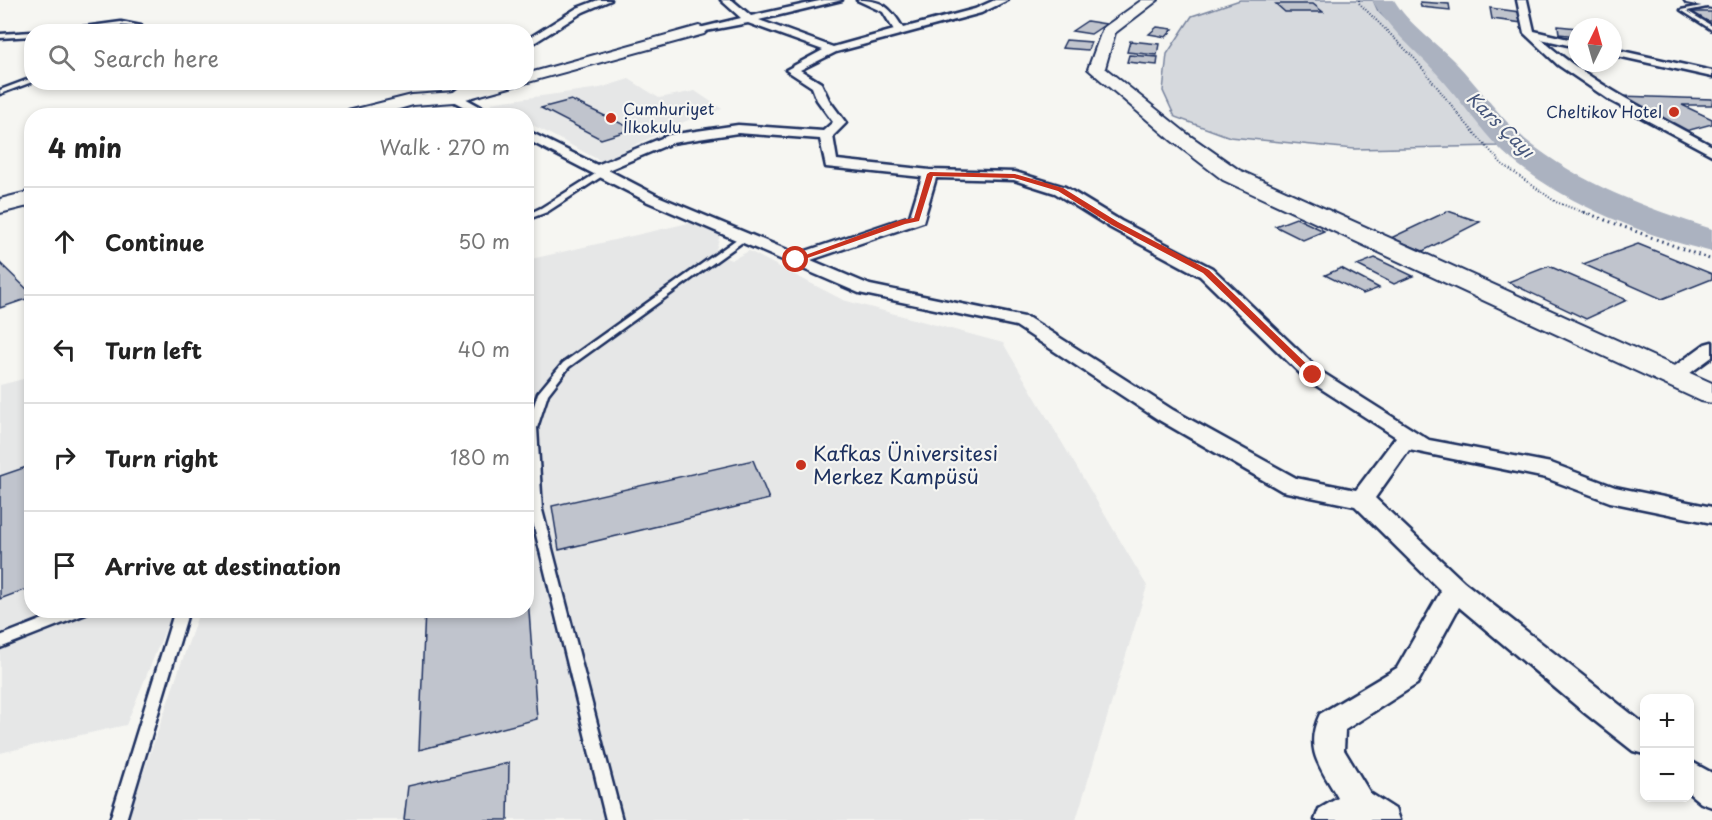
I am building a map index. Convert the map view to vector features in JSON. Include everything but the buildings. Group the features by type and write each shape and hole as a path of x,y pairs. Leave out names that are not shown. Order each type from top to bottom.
{"street":[{"path":"534,40 580,10 606,0"},
{"path":"726,0 749,20 832,51"},
{"path":"534,77 699,31 837,0"},
{"path":"862,0 887,10 900,31"},
{"path":"600,172 669,139 738,129 826,135 840,123 823,100 817,85 792,70 832,51 978,11 1004,0"},
{"path":"1151,0 1108,31 1096,69 1179,137 1231,175 1675,375 1712,394"},
{"path":"1522,0 1529,33 1562,63 1616,98 1712,151"},
{"path":"1691,0 1712,4"},
{"path":"1529,33 1568,42"},
{"path":"1622,54 1712,74"},
{"path":"455,97 464,90"},
{"path":"382,108 412,100 455,97 482,90"},
{"path":"455,97 476,108"},
{"path":"826,135 831,164 930,174 1015,176 1060,190 1115,224 1206,272 1313,375 1424,446"},
{"path":"534,138 653,199 865,289 1022,322 1166,416 1290,485 1362,499 1455,589 1596,705 1640,738"},
{"path":"796,260 917,219 930,174"},
{"path":"0,206 24,200"},
{"path":"1675,375 1712,348"},
{"path":"1362,499 1404,442 1551,471 1610,494 1712,516"},
{"path":"1331,820 1371,812 1328,752 1331,723 1407,676 1455,589"},
{"path":"1694,779 1712,792"}],"lane":[{"path":"1712,4 1683,10 1712,28"},
{"path":"107,24 121,22 130,24"},
{"path":"0,36 24,34"},
{"path":"0,92 24,83"},
{"path":"534,214 600,172"},
{"path":"534,422 543,393 566,365 744,238"},
{"path":"534,469 536,510 614,820"},
{"path":"0,642 61,618"},
{"path":"118,820 180,618"}],"path":[{"path":"1359,0 1359,3 1415,59 1463,120 1502,164 1557,202 1712,260"}],"shaded area":[{"path":"1240,0 1373,0 1378,11 1430,62 1498,146 1354,149 1230,137 1175,117 1163,91 1167,54 1192,16"},
{"name":"Cumhuriyet İlkokulu","path":"629,79 659,98 695,91 722,109 686,121 601,161 534,126 534,108 500,108 490,103 600,88"},
{"name":"Kafkas Üniversitesi Merkez Kampüsü","path":"693,222 720,235 715,253 731,260 749,251 843,300 1003,343 1147,586 1076,820 127,820 197,618 534,618 534,258"},
{"path":"24,379 24,618 170,618 126,725 0,753 0,385"}],"waterway":[{"name":"Kars Çayı","path":"1383,0 1396,19 1445,67 1496,127 1536,163 1559,178 1609,203 1712,241"}],"place":[{"name":"Cheltikov Hotel","path":"1674,112"},
{"name":"Cumhuriyet İlkokulu","path":"611,118"},
{"name":"Kafkas Üniversitesi Merkez Kampüsü","path":"801,465"}],"route":[{"path":"796,260 917,219 930,174 1015,176 1060,190 1115,224 1206,272 1313,375"}]}
